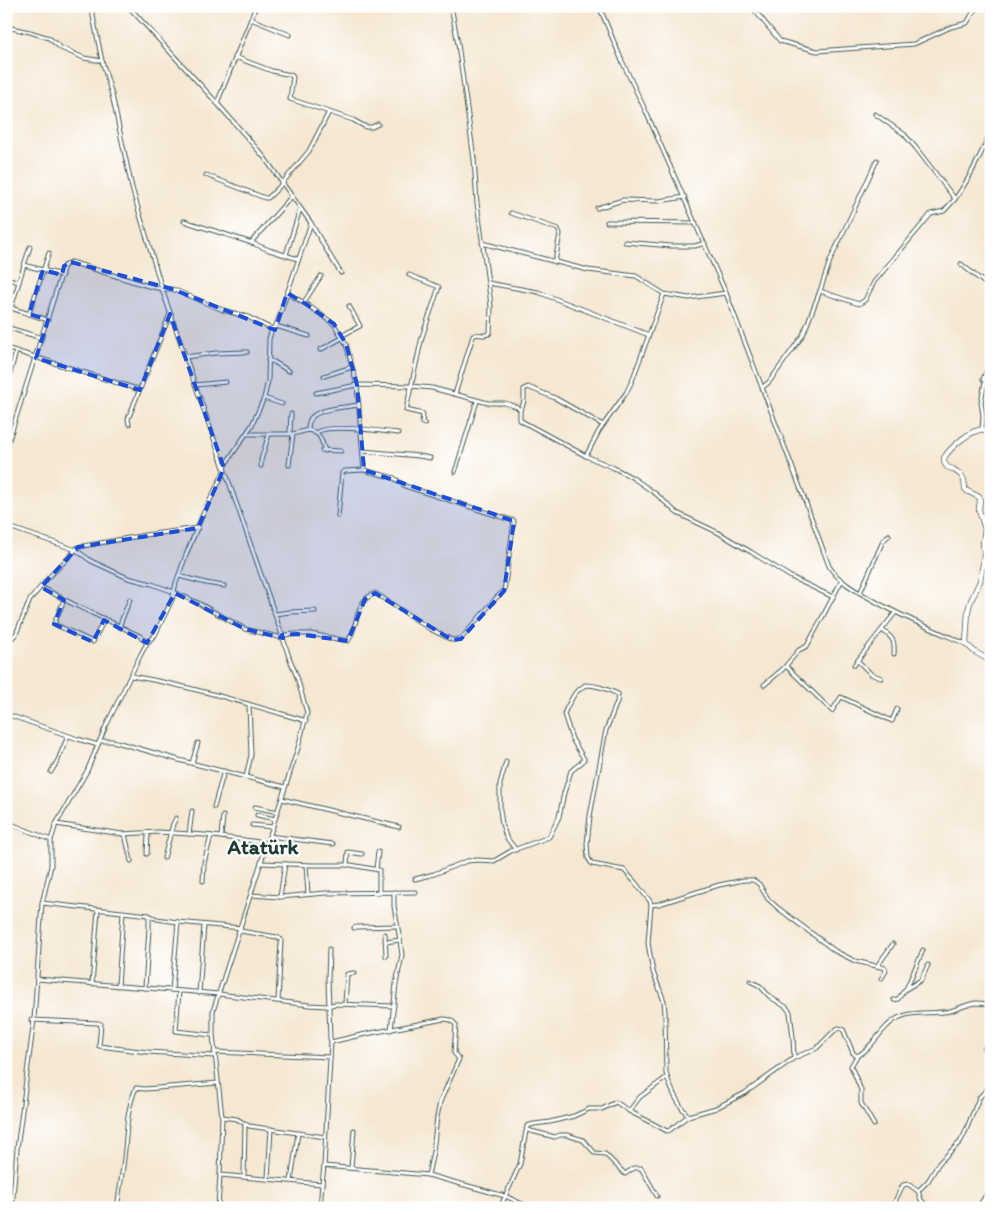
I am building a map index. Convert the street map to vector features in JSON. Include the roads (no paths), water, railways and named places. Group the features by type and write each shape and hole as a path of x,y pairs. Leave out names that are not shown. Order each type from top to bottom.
{"street":[{"path":"91,6 132,188 162,289 283,636 306,704 307,713 282,800 213,1011 213,1035 222,1117 218,1208"},
{"path":"128,6 264,157 311,223 329,256 341,273"},
{"path":"217,103 256,6"},
{"path":"452,6 474,159 477,203 491,307 490,333 489,335 477,334 473,336 454,394"},
{"path":"599,6 726,293 833,573 860,593 896,613 966,644 975,652 991,661"},
{"path":"751,6 780,42 817,51 914,44 951,27 967,23 977,6"},
{"path":"251,19 290,35"},
{"path":"6,27 49,38 61,48 84,58 102,61"},
{"path":"235,57 272,71 291,75 293,77 290,99 353,120 366,127 378,124"},
{"path":"206,175 268,198 308,151 330,112"},
{"path":"875,114 904,134 955,199"},
{"path":"820,291 859,304 865,300 874,282 931,214 944,211 964,187 991,131"},
{"path":"763,387 769,382 803,335 830,261 878,160"},
{"path":"252,243 292,196"},
{"path":"597,208 623,200 659,201 685,197"},
{"path":"286,255 300,208"},
{"path":"511,213 558,229 560,234 555,262"},
{"path":"184,221 298,260"},
{"path":"607,222 696,223"},
{"path":"12,1208 37,979 42,903 51,866 51,840 56,824 87,771 147,643 155,635 172,600 179,576 225,465 252,426 264,398 268,381 269,340 272,329 276,326 311,223"},
{"path":"624,242 671,246 695,246 705,243"},
{"path":"482,243 588,270 636,276 664,294 689,298 726,293"},
{"path":"30,247 19,282 8,308 48,320"},
{"path":"30,314 49,253"},
{"path":"6,449 64,266 71,262 139,283 162,289 172,289 223,310 248,317 272,329"},
{"path":"961,264 991,288"},
{"path":"24,265 62,275"},
{"path":"409,274 439,287 422,337 406,410 423,414 422,423 425,424"},
{"path":"304,302 321,276"},
{"path":"6,278 19,282"},
{"path":"488,283 538,292 649,335"},
{"path":"287,293 304,302 334,324 346,344 357,385 364,470"},
{"path":"586,456 602,425 626,393 632,381 664,294"},
{"path":"320,350 360,326 349,306"},
{"path":"129,424 128,419 170,314"},
{"path":"276,326 309,336"},
{"path":"6,327 42,338"},
{"path":"6,348 140,390"},
{"path":"8,380 16,352"},
{"path":"185,357 247,352"},
{"path":"268,360 289,371"},
{"path":"982,430 984,416 981,402 985,382 983,379 991,362"},
{"path":"324,376 352,367"},
{"path":"195,385 226,382"},
{"path":"316,393 357,385 411,386 432,388 488,403 505,403 517,407 520,411"},
{"path":"602,425 555,398 528,387 524,389 523,406 520,411 520,420 524,423 586,456 633,478 656,494 677,513 719,533 791,577 833,597"},
{"path":"264,398 282,404"},
{"path":"455,472 477,401"},
{"path":"308,430 312,417 318,412 359,405"},
{"path":"289,465 292,434 291,414"},
{"path":"246,434 292,434 308,430 317,432 325,429 361,428 398,433"},
{"path":"966,644 968,611 980,580 983,564 985,529 979,497 965,489 964,480 961,475 947,467 944,458 956,444 979,430 991,431"},
{"path":"317,432 323,450 341,451"},
{"path":"261,466 260,460 269,434"},
{"path":"363,451 430,458"},
{"path":"6,526 76,550 91,561 128,578 174,592 245,629 283,636 311,634 348,641 354,631 365,599 375,593 437,633 452,640 461,639 489,605 504,591 514,521 405,486 394,478 364,470 345,470 342,473 338,516"},
{"path":"6,649 8,642 16,634 30,600 78,547 198,528"},
{"path":"860,593 883,541 889,535"},
{"path":"179,576 224,586"},
{"path":"764,685 786,666 799,650 807,646 842,580"},
{"path":"41,587 104,620 140,636 147,643"},
{"path":"64,600 54,624 93,642 104,620"},
{"path":"119,627 130,600"},
{"path":"275,614 315,611"},
{"path":"854,665 896,613"},
{"path":"882,630 893,639 894,654"},
{"path":"858,661 871,674 881,678"},
{"path":"786,666 832,711 841,697 892,721 897,709"},
{"path":"132,676 159,680 306,721"},
{"path":"415,878 434,874 467,862 478,860 494,861 549,837 559,817 571,771 584,759 572,739 564,714 567,707 575,693 585,685 604,687 618,694 617,702 606,730 590,816 588,858 592,864 624,870 650,901 648,943 652,972 664,1001 668,1083 688,1116"},
{"path":"246,777 251,755 249,705"},
{"path":"6,714 68,736 99,743 113,741 286,787"},
{"path":"51,772 68,736"},
{"path":"192,763 198,743"},
{"path":"506,762 499,787 500,810 506,837 516,850"},
{"path":"214,807 224,771"},
{"path":"282,800 398,827"},
{"path":"255,807 278,812"},
{"path":"190,834 192,811"},
{"path":"256,814 276,819"},
{"path":"221,837 223,816"},
{"path":"164,858 176,818"},
{"path":"6,822 51,840"},
{"path":"56,824 125,834 190,834 267,843"},
{"path":"252,825 273,827"},
{"path":"147,854 148,833"},
{"path":"125,834 131,861"},
{"path":"203,881 204,863 211,836"},
{"path":"269,836 333,844"},
{"path":"347,865 348,852 362,854"},
{"path":"376,869 378,852"},
{"path":"261,863 347,865 376,869 379,870 379,893"},
{"path":"280,897 285,864"},
{"path":"306,865 308,895"},
{"path":"651,905 733,882 753,880 758,883 768,899 778,908 835,951 855,961 886,969 881,979"},
{"path":"391,1030 396,984 402,955 394,906 394,892"},
{"path":"251,895 280,897 416,892"},
{"path":"42,903 148,915 156,919 240,929 277,937 281,940 278,1001"},
{"path":"92,984 98,910"},
{"path":"118,986 124,913"},
{"path":"145,988 149,929 148,915"},
{"path":"172,990 178,922"},
{"path":"199,993 204,925"},
{"path":"354,928 397,926"},
{"path":"384,934 386,956"},
{"path":"385,942 400,940"},
{"path":"877,966 893,944"},
{"path":"320,1208 331,1042 329,949"},
{"path":"906,990 923,950"},
{"path":"894,1000 898,999 906,990 921,980 928,965"},
{"path":"345,1004 347,974 354,973"},
{"path":"37,979 218,994 308,1005 394,1006"},
{"path":"750,981 760,986 770,998 786,1006 790,1012 794,1058"},
{"path":"179,991 176,1031 213,1035"},
{"path":"874,1125 861,1103 862,1090 852,1066 857,1056 865,1051 890,1024 905,1014 939,1013 975,1003 991,1006"},
{"path":"32,1020 101,1024 99,1046 148,1052 330,1057"},
{"path":"331,1042 444,1020 451,1020 456,1025 454,1053 459,1059 440,1102 428,1175"},
{"path":"500,1208 520,1164 527,1126 574,1116 589,1109 602,1109 616,1102 667,1131 688,1116 716,1108 745,1093 794,1058 817,1048 838,1028 845,1032 853,1053 857,1056"},
{"path":"991,1044 984,1049 991,1058"},
{"path":"629,1111 640,1097 667,1077"},
{"path":"117,1208 124,1160 127,1116 136,1088 145,1089 218,1083"},
{"path":"918,1191 928,1181 939,1163 960,1142 978,1098 991,1085"},
{"path":"222,1117 237,1119 249,1126 326,1137"},
{"path":"244,1176 245,1124"},
{"path":"268,1178 271,1129"},
{"path":"351,1168 354,1130"},
{"path":"526,1130 555,1137 568,1135 583,1140 596,1152 605,1154 625,1174 634,1168 641,1168 657,1196"},
{"path":"291,1181 298,1133"},
{"path":"324,1166 428,1175 505,1196 531,1208"},
{"path":"220,1175 322,1184"},
{"path":"894,1208 896,1199 903,1186 908,1184 918,1191 921,1200 929,1208"},
{"path":"978,1208 991,1187"}],"district":[{"name":"Atatürk","path":"263,846"}]}
